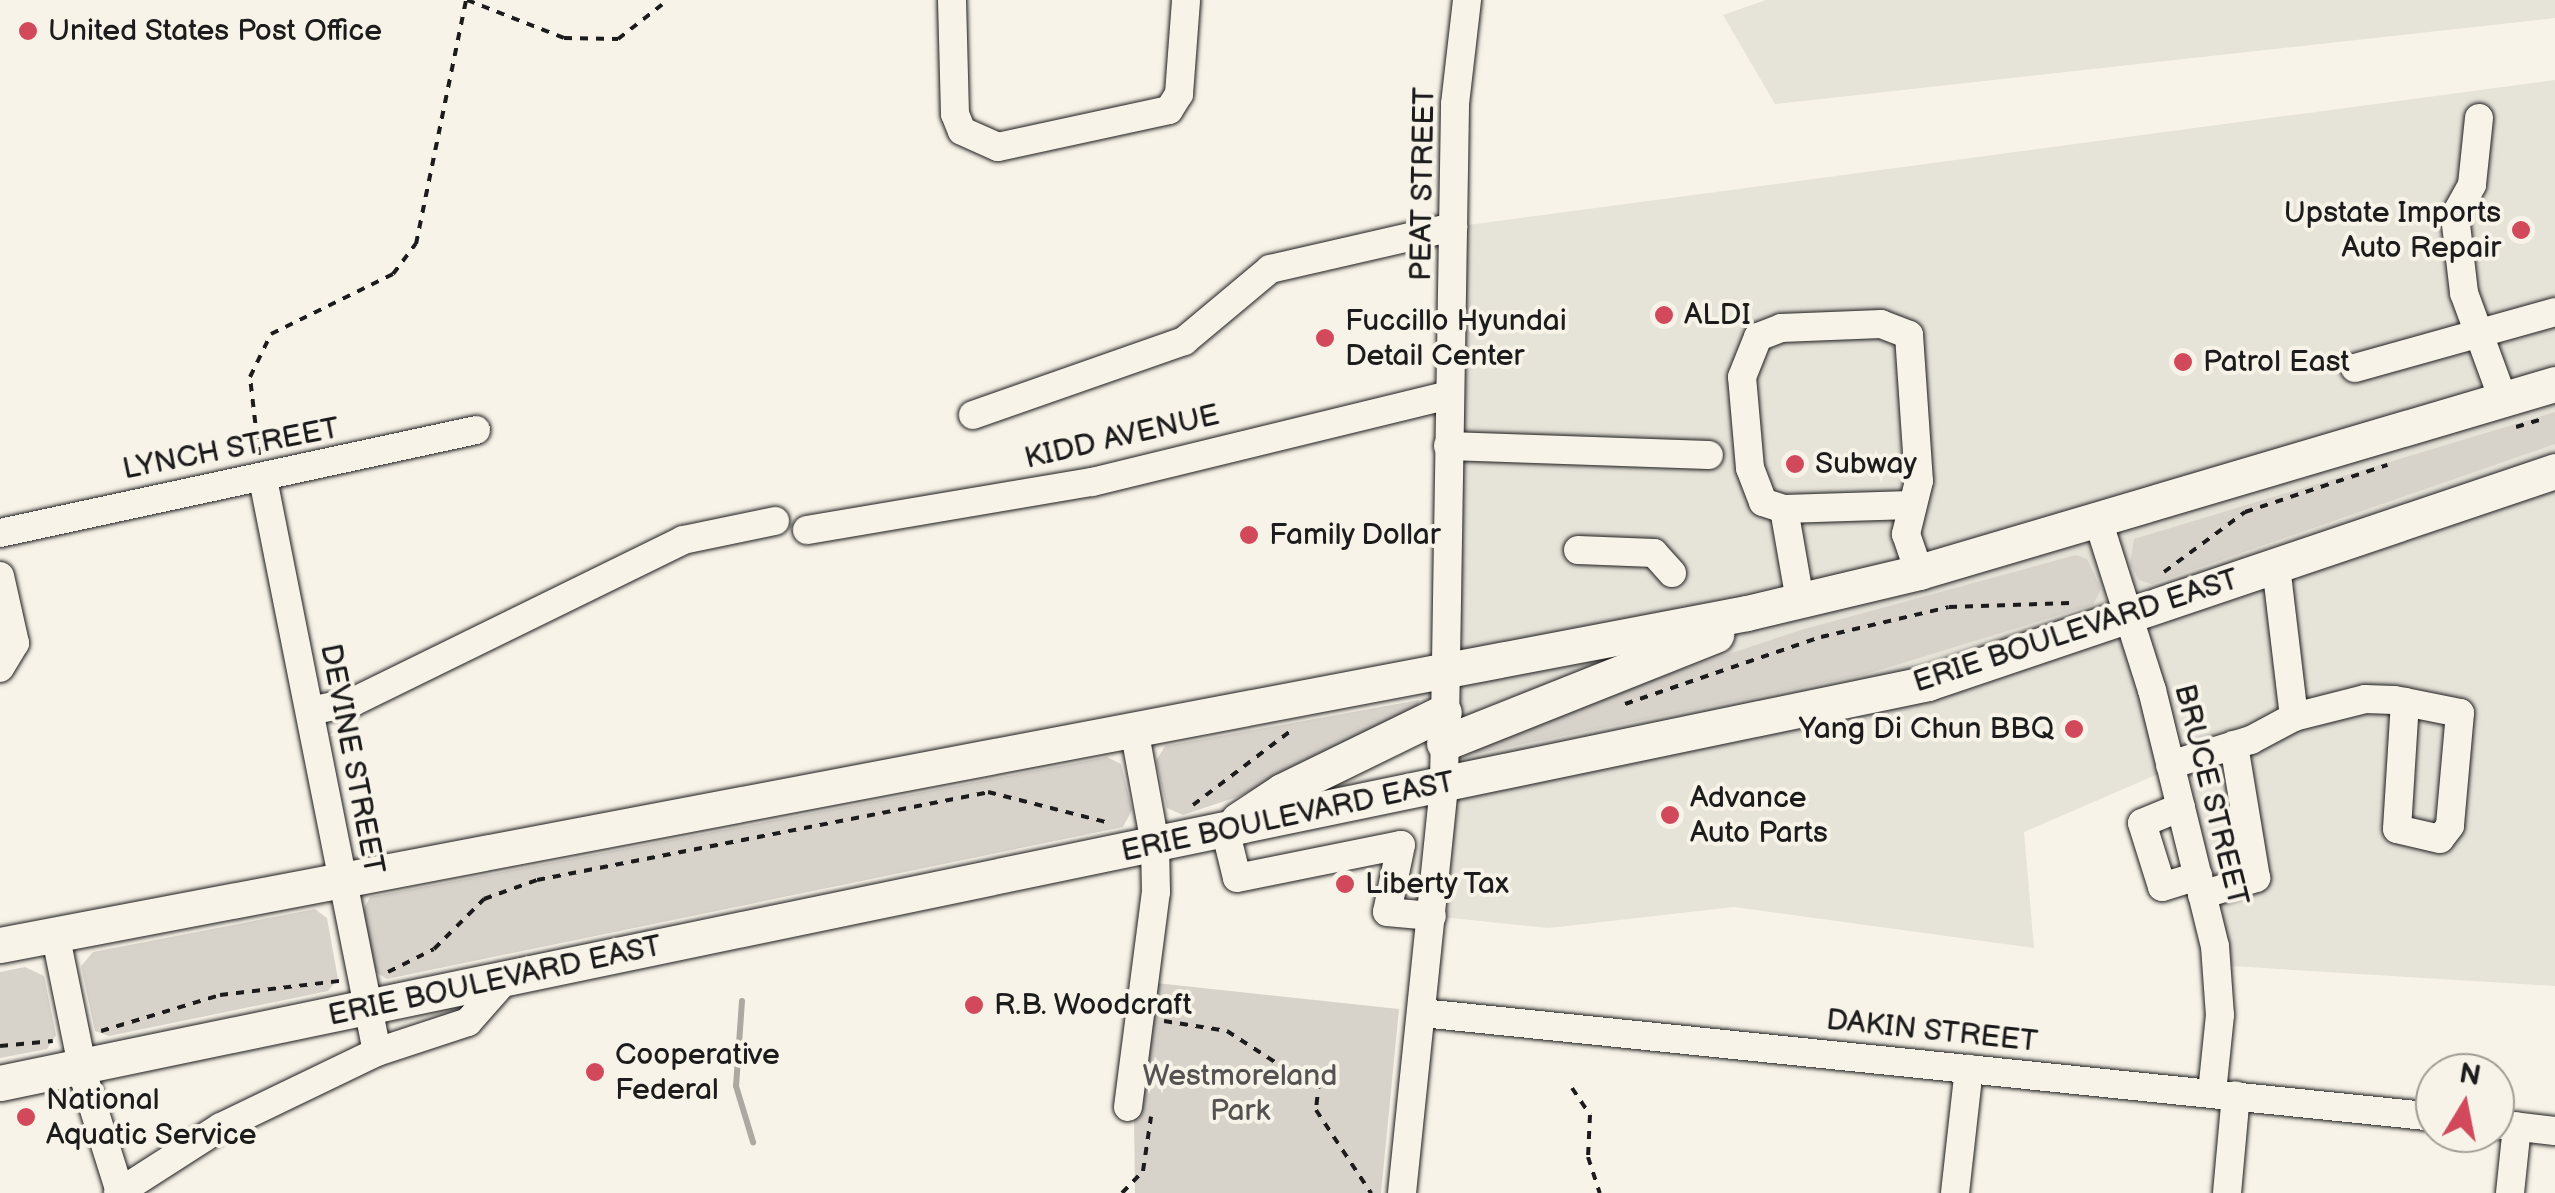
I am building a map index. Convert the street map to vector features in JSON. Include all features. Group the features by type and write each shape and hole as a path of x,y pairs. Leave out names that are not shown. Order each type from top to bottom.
{"main road":[{"path":"0,945 343,876 1800,600 1919,572 2098,520 2504,415 2555,384"},
{"name":"ERIE BOULEVARD EAST","path":"0,1082 82,1066 371,990 506,979 1928,682 2555,470"},
{"path":"1225,829 1282,791 1444,728 1800,600"}],"street":[{"path":"952,0 956,114 962,131 998,147 1169,110 1179,94 1186,0"},
{"name":"PEAT STREET","path":"1402,1193 1444,785 1454,104 1467,0"},
{"path":"2479,118 2472,185 2456,216 2464,293 2504,415"},
{"path":"973,415 1184,342 1270,269 1453,227"},
{"path":"2355,368 2478,329 2555,312"},
{"path":"1911,505 1784,508 1763,502 1750,468 1742,378 1758,337 1780,328 1881,324 1909,334 1916,354 1920,481 1906,534 1919,572"},
{"name":"KIDD AVENUE","path":"806,530 1092,482 1450,395"},
{"name":"LYNCH STREET","path":"0,532 263,479 476,430"},
{"path":"1448,446 1709,455"},
{"name":"DEVINE STREET","path":"263,479 343,876 371,990 377,1052"},
{"path":"1784,508 1800,600"},
{"name":"BRUCE STREET","path":"2098,520 2170,765 2215,946 2226,1193"},
{"path":"310,712 353,702 683,540 775,521"},
{"path":"1578,550 1654,553 1672,573"},
{"path":"2276,566 2294,717"},
{"path":"0,576 15,643 0,668"},
{"path":"2170,765 2234,745 2294,717 2365,699 2405,702 2460,713 2450,826 2440,838 2397,829 2405,702"},
{"path":"1128,1107 1156,892 1155,844 1134,728"},
{"path":"2181,807 2142,823 2162,888 2256,878 2234,745"},
{"path":"1225,829 1237,878 1400,845 1388,912 1432,916"},
{"path":"55,933 82,1066 119,1192 222,1126 377,1052 468,1022 506,979"},
{"name":"DAKIN STREET","path":"1422,1013 2415,1115"},
{"path":"1955,1193 1968,1068"},
{"path":"2515,1126 2555,1131"},
{"path":"2508,1153 2510,1193"}],"path":[{"path":"263,479 250,393 260,349 283,326 393,274 409,259 467,0 564,38 618,40 668,0"},
{"path":"2504,415 2555,416"},
{"path":"2150,577 2192,556 2245,512 2398,462"},
{"path":"1742,662 1949,606 2083,601"},
{"path":"1180,808 1203,799 1294,728"},
{"path":"371,990 418,960 484,899 537,880 988,792 1094,823 1123,820"},
{"path":"94,1032 205,998 340,981"},
{"path":"1140,1014 1227,1031 1319,1081 1316,1110 1371,1193"},
{"path":"0,1046 57,1040"},
{"path":"1572,1088 1590,1115 1588,1157 1600,1193"},
{"path":"1122,1193 1144,1171 1151,1118 1128,1107"}],"shaded area":[{"path":"1766,0 2555,0 2555,18 1775,104 1723,15"},
{"path":"2555,80 2555,986 2231,966 2186,762 2024,832 2034,948 1734,907 1549,928 1432,916 1453,227"}],"green space":[{"path":"2555,412 2555,444 2152,584 2139,580 2130,564 2134,539"},
{"path":"2076,555 2087,559 2101,589 2093,605 1863,675 1475,754 1471,749 1481,736 1801,630"},
{"path":"1419,700 1417,713 1237,797 1183,815 1167,808 1156,761 1165,746"},
{"path":"1107,757 1121,764 1132,810 1123,827 387,979 374,971 362,912 370,897"},
{"path":"315,909 327,918 338,979 328,991 109,1036 95,1031 81,966 93,952"},
{"path":"25,967 44,976 56,1035 47,1049 0,1058 0,972"},
{"name":"Westmoreland Park","path":"1156,983 1399,1009 1381,1193 1135,1193 1134,1116"}],"waterway":[{"path":"742,1001 736,1086 753,1142"}],"place":[{"name":"United States Post Office","path":"28,31"},
{"name":"Upstate Imports Auto Repair","path":"2521,230"},
{"name":"ALDI","path":"1664,315"},
{"name":"Fuccillo Hyundai Detail Center","path":"1325,338"},
{"name":"Patrol East","path":"2183,362"},
{"name":"Subway","path":"1795,464"},
{"name":"Family Dollar","path":"1249,535"},
{"name":"Yang Di Chun BBQ","path":"2074,729"},
{"name":"Advance Auto Parts","path":"1670,815"},
{"name":"Liberty Tax","path":"1345,884"},
{"name":"R.B. Woodcraft","path":"974,1005"},
{"name":"Cooperative Federal","path":"595,1072"},
{"name":"National Aquatic Service","path":"26,1117"}]}
